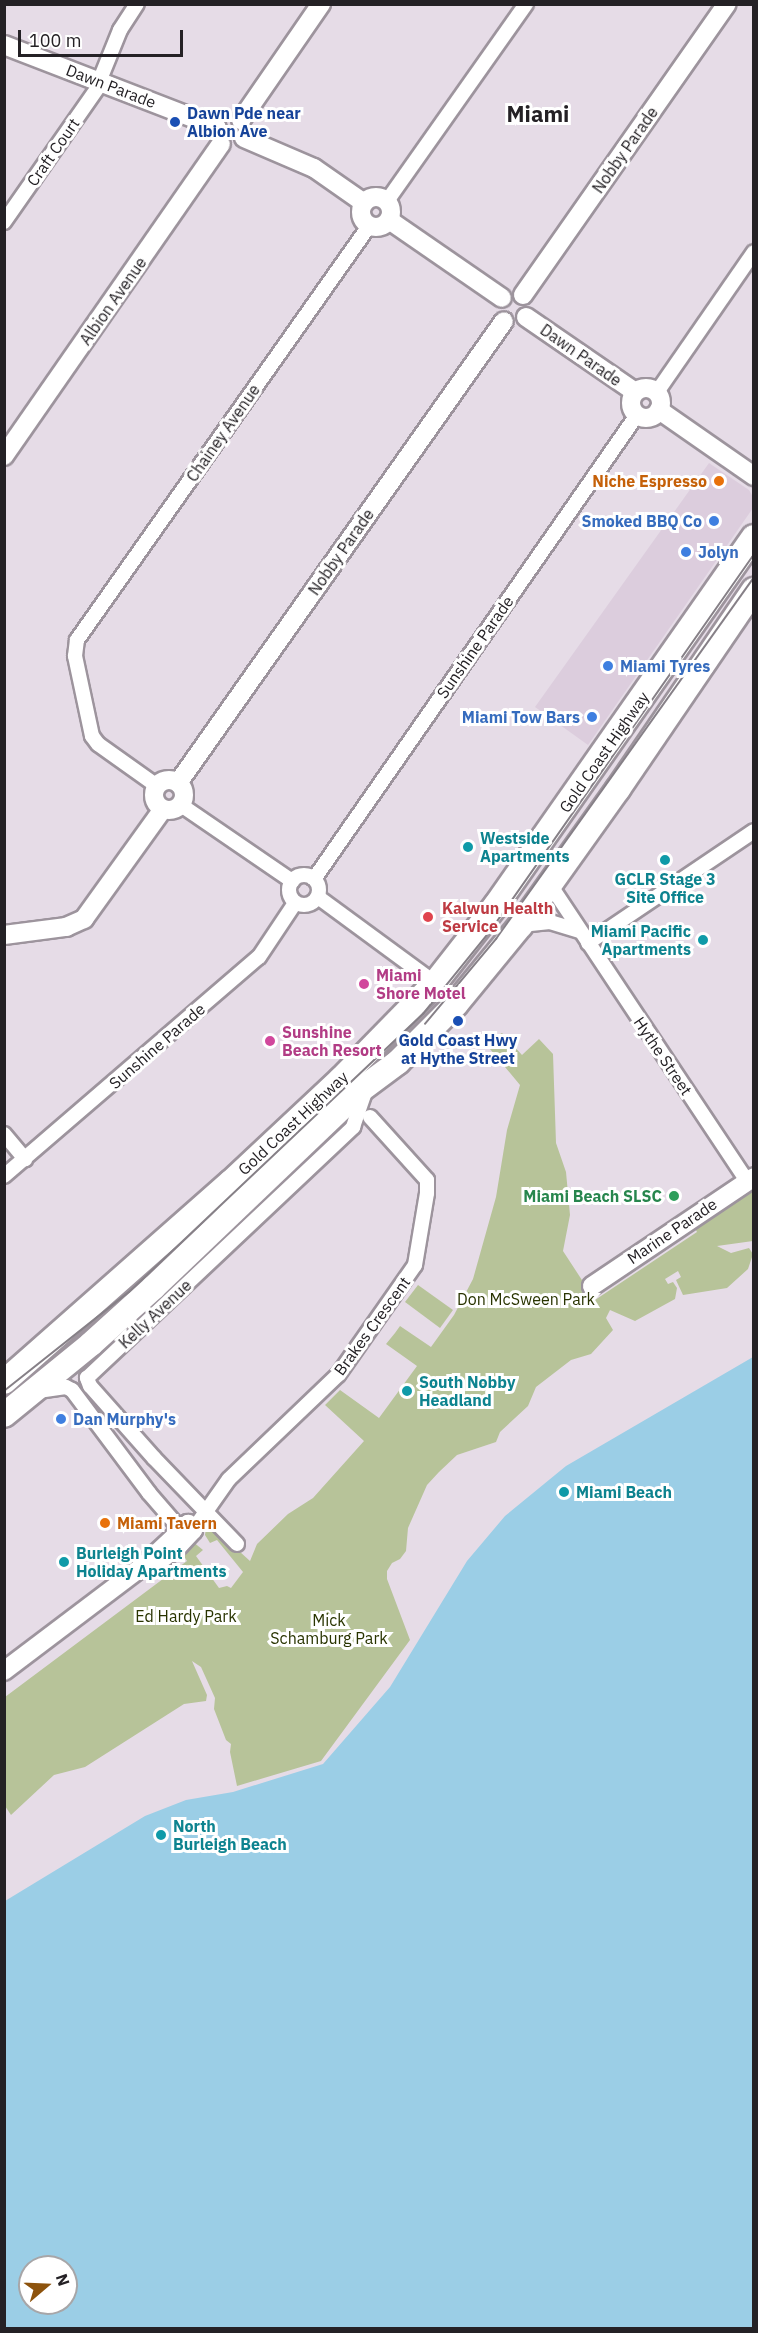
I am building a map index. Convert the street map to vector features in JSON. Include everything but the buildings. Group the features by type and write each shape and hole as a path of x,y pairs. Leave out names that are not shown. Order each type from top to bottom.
{"highway":[{"name":"Gold Coast Highway","path":"4,1382 231,1182 341,1079 435,982 496,905 753,537"},
{"name":"Gold Coast Highway","path":"4,1415 146,1294 368,1084 398,1062 435,1027 521,925 618,789 753,590"}],"street":[{"name":"Craft Court","path":"4,222 100,83 120,30 137,4"},
{"path":"243,129 321,4"},
{"path":"387,201 526,4"},
{"name":"Nobby Parade","path":"523,295 727,4"},
{"name":"Dawn Parade","path":"4,45 100,83 219,136"},
{"path":"219,136 231,119 243,129 314,168 364,202"},
{"name":"Albion Avenue","path":"4,456 219,136"},
{"path":"374,197 387,201 391,212 389,220 383,226 369,226 361,214 364,202 374,197"},
{"path":"389,220 502,298"},
{"name":"Chainey Avenue","path":"157,786 98,744 92,736 75,656 77,640 369,226"},
{"path":"657,392 753,252"},
{"path":"511,293 523,295 529,308 526,317 514,324 504,321 498,310 502,298 511,293"},
{"name":"Dawn Parade","path":"526,317 635,392"},
{"name":"Nobby Parade","path":"178,783 504,321"},
{"path":"644,387 657,392 662,403 659,410 646,418 637,415 631,405 635,392 644,387"},
{"path":"659,410 753,476"},
{"name":"Sunshine Parade","path":"314,879 637,415"},
{"path":"164,780 178,783 184,791 181,805 173,810 163,809 154,799 157,786 164,780"},
{"path":"181,805 292,881"},
{"path":"4,935 66,927 84,919 163,809"},
{"path":"521,925 550,922 587,942 753,831"},
{"path":"300,875 314,879 319,887 318,897 305,906 295,903 289,890 292,881 300,875"},
{"name":"Hythe Street","path":"549,884 750,1179"},
{"path":"318,897 435,982"},
{"name":"Sunshine Parade","path":"4,1176 259,957 295,903"},
{"name":"Kelly Avenue","path":"237,1544 154,1458 90,1386 87,1378 353,1127 368,1084"},
{"name":"Brakes Crescent","path":"187,1530 204,1509 213,1491 229,1479 339,1375 416,1265 427,1193 426,1180 370,1117"},
{"path":"4,1134 24,1159"},
{"name":"Marine Parade","path":"592,1286 750,1179"},
{"path":"4,1671 143,1566 167,1555 187,1530 149,1492 72,1390 66,1387 33,1392"}],"shaded area":[{"path":"709,463 749,490 753,497 753,508 588,745 535,707"}],"green space":[{"path":"502,1033 522,1055 539,1039 553,1054 556,1143 566,1172 570,1215 563,1251 595,1300 697,1232 693,1225 753,1185 753,1241 717,1246 731,1253 749,1248 753,1254 748,1269 727,1288 683,1295 676,1280 681,1277 678,1271 665,1279 668,1284 673,1282 677,1288 675,1299 635,1321 610,1310 606,1318 613,1330 591,1354 571,1360 536,1387 528,1406 500,1432 496,1442 457,1455 427,1485 408,1528 406,1551 400,1559 392,1563 387,1571 387,1579 410,1640 321,1761 237,1786 230,1752 231,1744 226,1740 214,1709 215,1698 201,1667 192,1661 207,1695 206,1701 184,1704 85,1767 54,1775 11,1815 5,1806 5,1697 187,1561 180,1550 192,1541 203,1550 196,1556 219,1588 227,1586 231,1588 243,1572 217,1540 210,1543 205,1535 207,1522 250,1561 257,1544 288,1514 313,1498 364,1441 325,1405 340,1390 379,1418 417,1366 386,1344 400,1326 431,1347 454,1315 473,1279 496,1197 507,1130 520,1085 485,1043"},
{"path":"418,1285 453,1310 440,1328 405,1302"}],"water":[{"path":"753,1357 753,2328 5,2328 5,1901 145,1816 186,1800 233,1792 323,1764 390,1687 467,1561 505,1516 566,1466"}],"tram line":[{"path":"4,1391 129,1292 423,1014 491,930 754,554"},
{"path":"425,1024 496,939 754,577"}],"place":[{"name":"Dawn Pde near Albion Ave","path":"175,122"},
{"name":"Niche Espresso","path":"719,481"},
{"name":"Smoked BBQ Co","path":"714,521"},
{"name":"Jolyn","path":"686,552"},
{"name":"Miami Tyres","path":"608,666"},
{"name":"Miami Tow Bars","path":"592,717"},
{"name":"Westside Apartments","path":"468,847"},
{"name":"GCLR Stage 3 Site Office","path":"665,860"},
{"name":"Kalwun Health Service","path":"428,917"},
{"name":"Miami Pacific Apartments","path":"703,940"},
{"name":"Miami Shore Motel","path":"364,984"},
{"name":"Gold Coast Hwy at Hythe Street","path":"458,1021"},
{"name":"Sunshine Beach Resort","path":"270,1041"},
{"name":"Miami Beach SLSC","path":"674,1196"},
{"name":"South Nobby Headland","path":"407,1391"},
{"name":"Dan Murphy's","path":"61,1419"},
{"name":"Miami Beach","path":"564,1492"},
{"name":"Miami Tavern","path":"105,1523"},
{"name":"Burleigh Point Holiday Apartments","path":"64,1562"},
{"name":"North Burleigh Beach","path":"161,1835"}],"district":[{"name":"Miami","path":"538,114"}],"park label":[{"name":"Don McSween Park","path":"526,1299"},
{"name":"Ed Hardy Park","path":"186,1616"},
{"name":"Mick Schamburg Park","path":"329,1629"}]}
